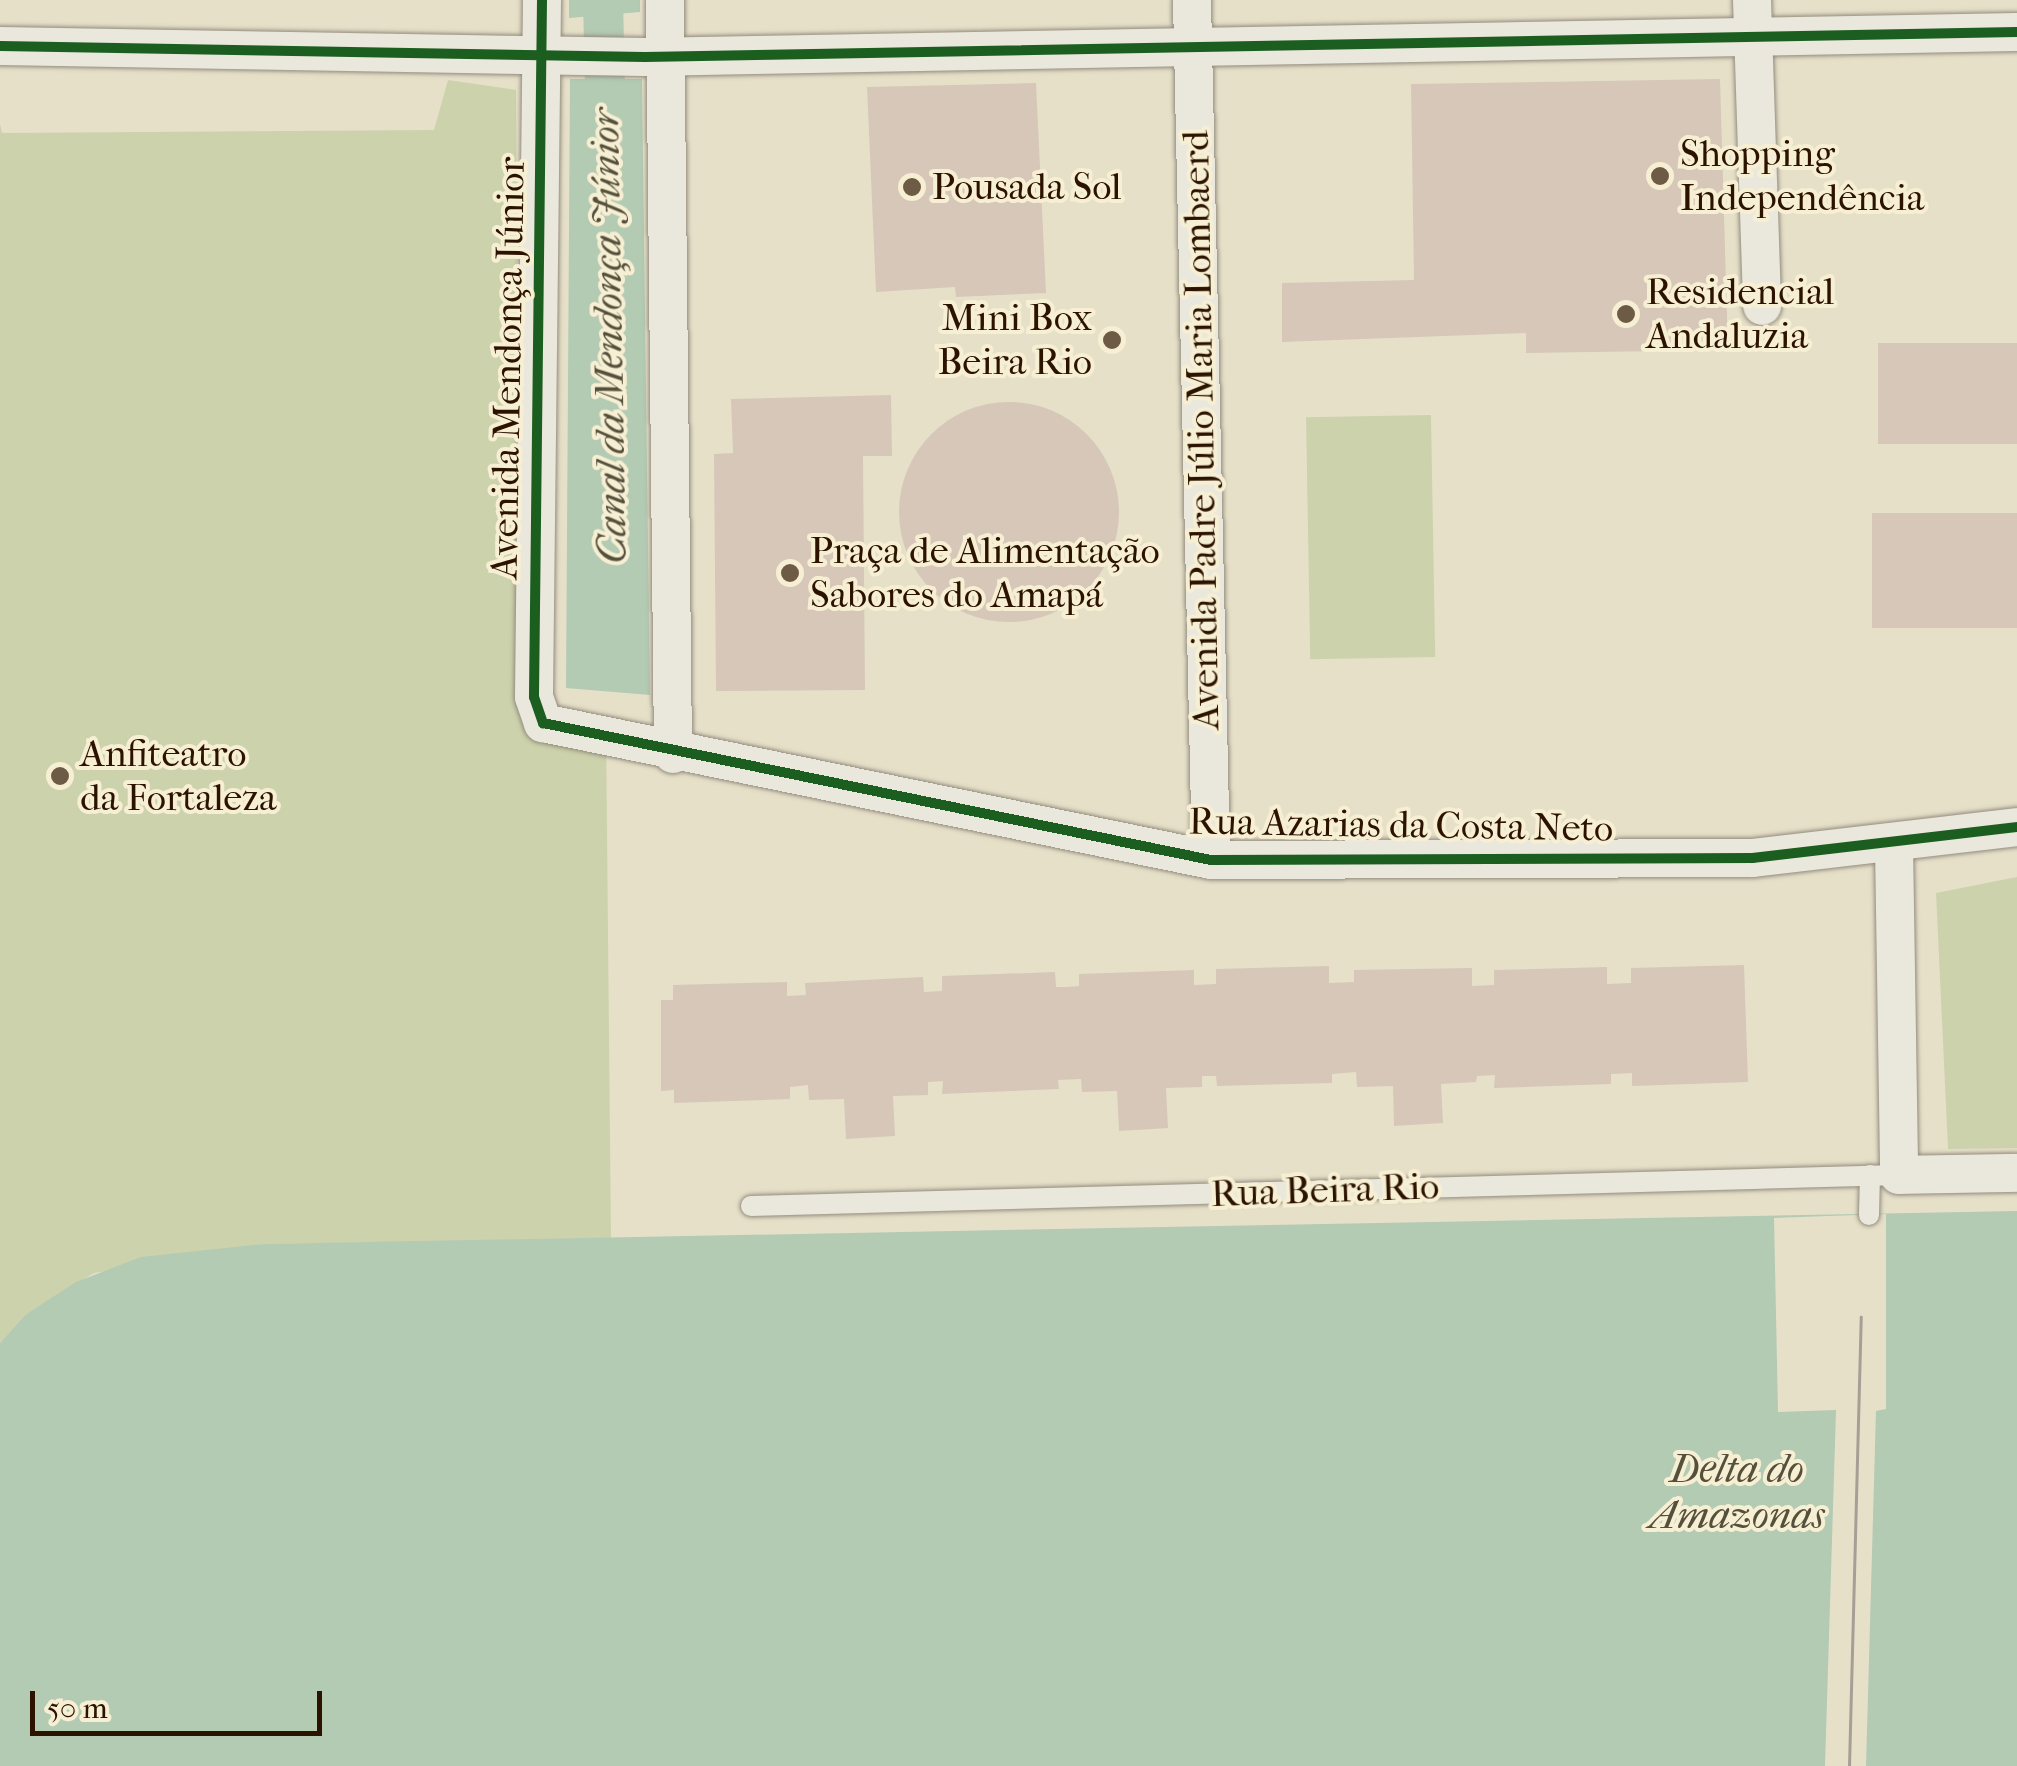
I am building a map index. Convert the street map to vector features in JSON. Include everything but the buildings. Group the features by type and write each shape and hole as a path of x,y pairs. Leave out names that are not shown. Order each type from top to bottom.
{"street":[{"name":"Avenida Mendonça Júnior","path":"542,0 553,57 534,697 543,723 554,729"},
{"path":"664,0 655,57 673,754"},
{"name":"Avenida Padre Júlio Maria Lombaerd","path":"1192,0 1210,860"},
{"path":"0,46 655,57 1192,47 1752,18 2017,32"},
{"path":"1752,18 1762,306"},
{"name":"Rua Azarias da Costa Neto","path":"554,729 1210,860 1753,858 1894,845 2017,827"},
{"path":"1894,845 1884,1175 2017,1173"}],"lane":[{"name":"Rua Beira Rio","path":"751,1206 1884,1175"},
{"path":"1869,1214 1884,1175"}],"shaded area":[{"path":"448,80 516,90 520,708 606,730 611,1239 264,1244 94,1273 25,1315 0,1343 0,124 2,133 434,130"},
{"path":"1431,415 1435,657 1310,659 1306,417"},
{"path":"2017,877 2017,1148 1948,1149 1936,893"}],"water":[{"path":"569,0 640,0 640,12 569,18"},
{"path":"570,79 642,79 650,695 566,688"},
{"name":"Delta do Amazonas","path":"2017,1211 2017,1766 0,1766 0,1343 25,1315 76,1282 141,1257 264,1244"}],"pier":[{"path":"1886,1214 1886,1409 1876,1411 1866,1766 1825,1766 1836,1410 1778,1412 1774,1218"}],"waterway":[{"name":"Canal da Mendonça Júnior","path":"603,0 605,91"}],"tram line":[{"path":"1849,1766 1861,1317"}],"cycle path":[{"path":"542,0 534,697 543,723 1211,860 1753,858 2017,827"},
{"path":"0,46 645,57 2017,32"}],"place":[{"name":"Shopping Independência","path":"1660,176"},
{"name":"Pousada Sol","path":"912,187"},
{"name":"Residencial Andaluzia","path":"1626,314"},
{"name":"Mini Box Beira Rio","path":"1112,340"},
{"name":"Praça de Alimentação Sabores do Amapá","path":"790,573"},
{"name":"Anfiteatro da Fortaleza","path":"60,776"}]}
